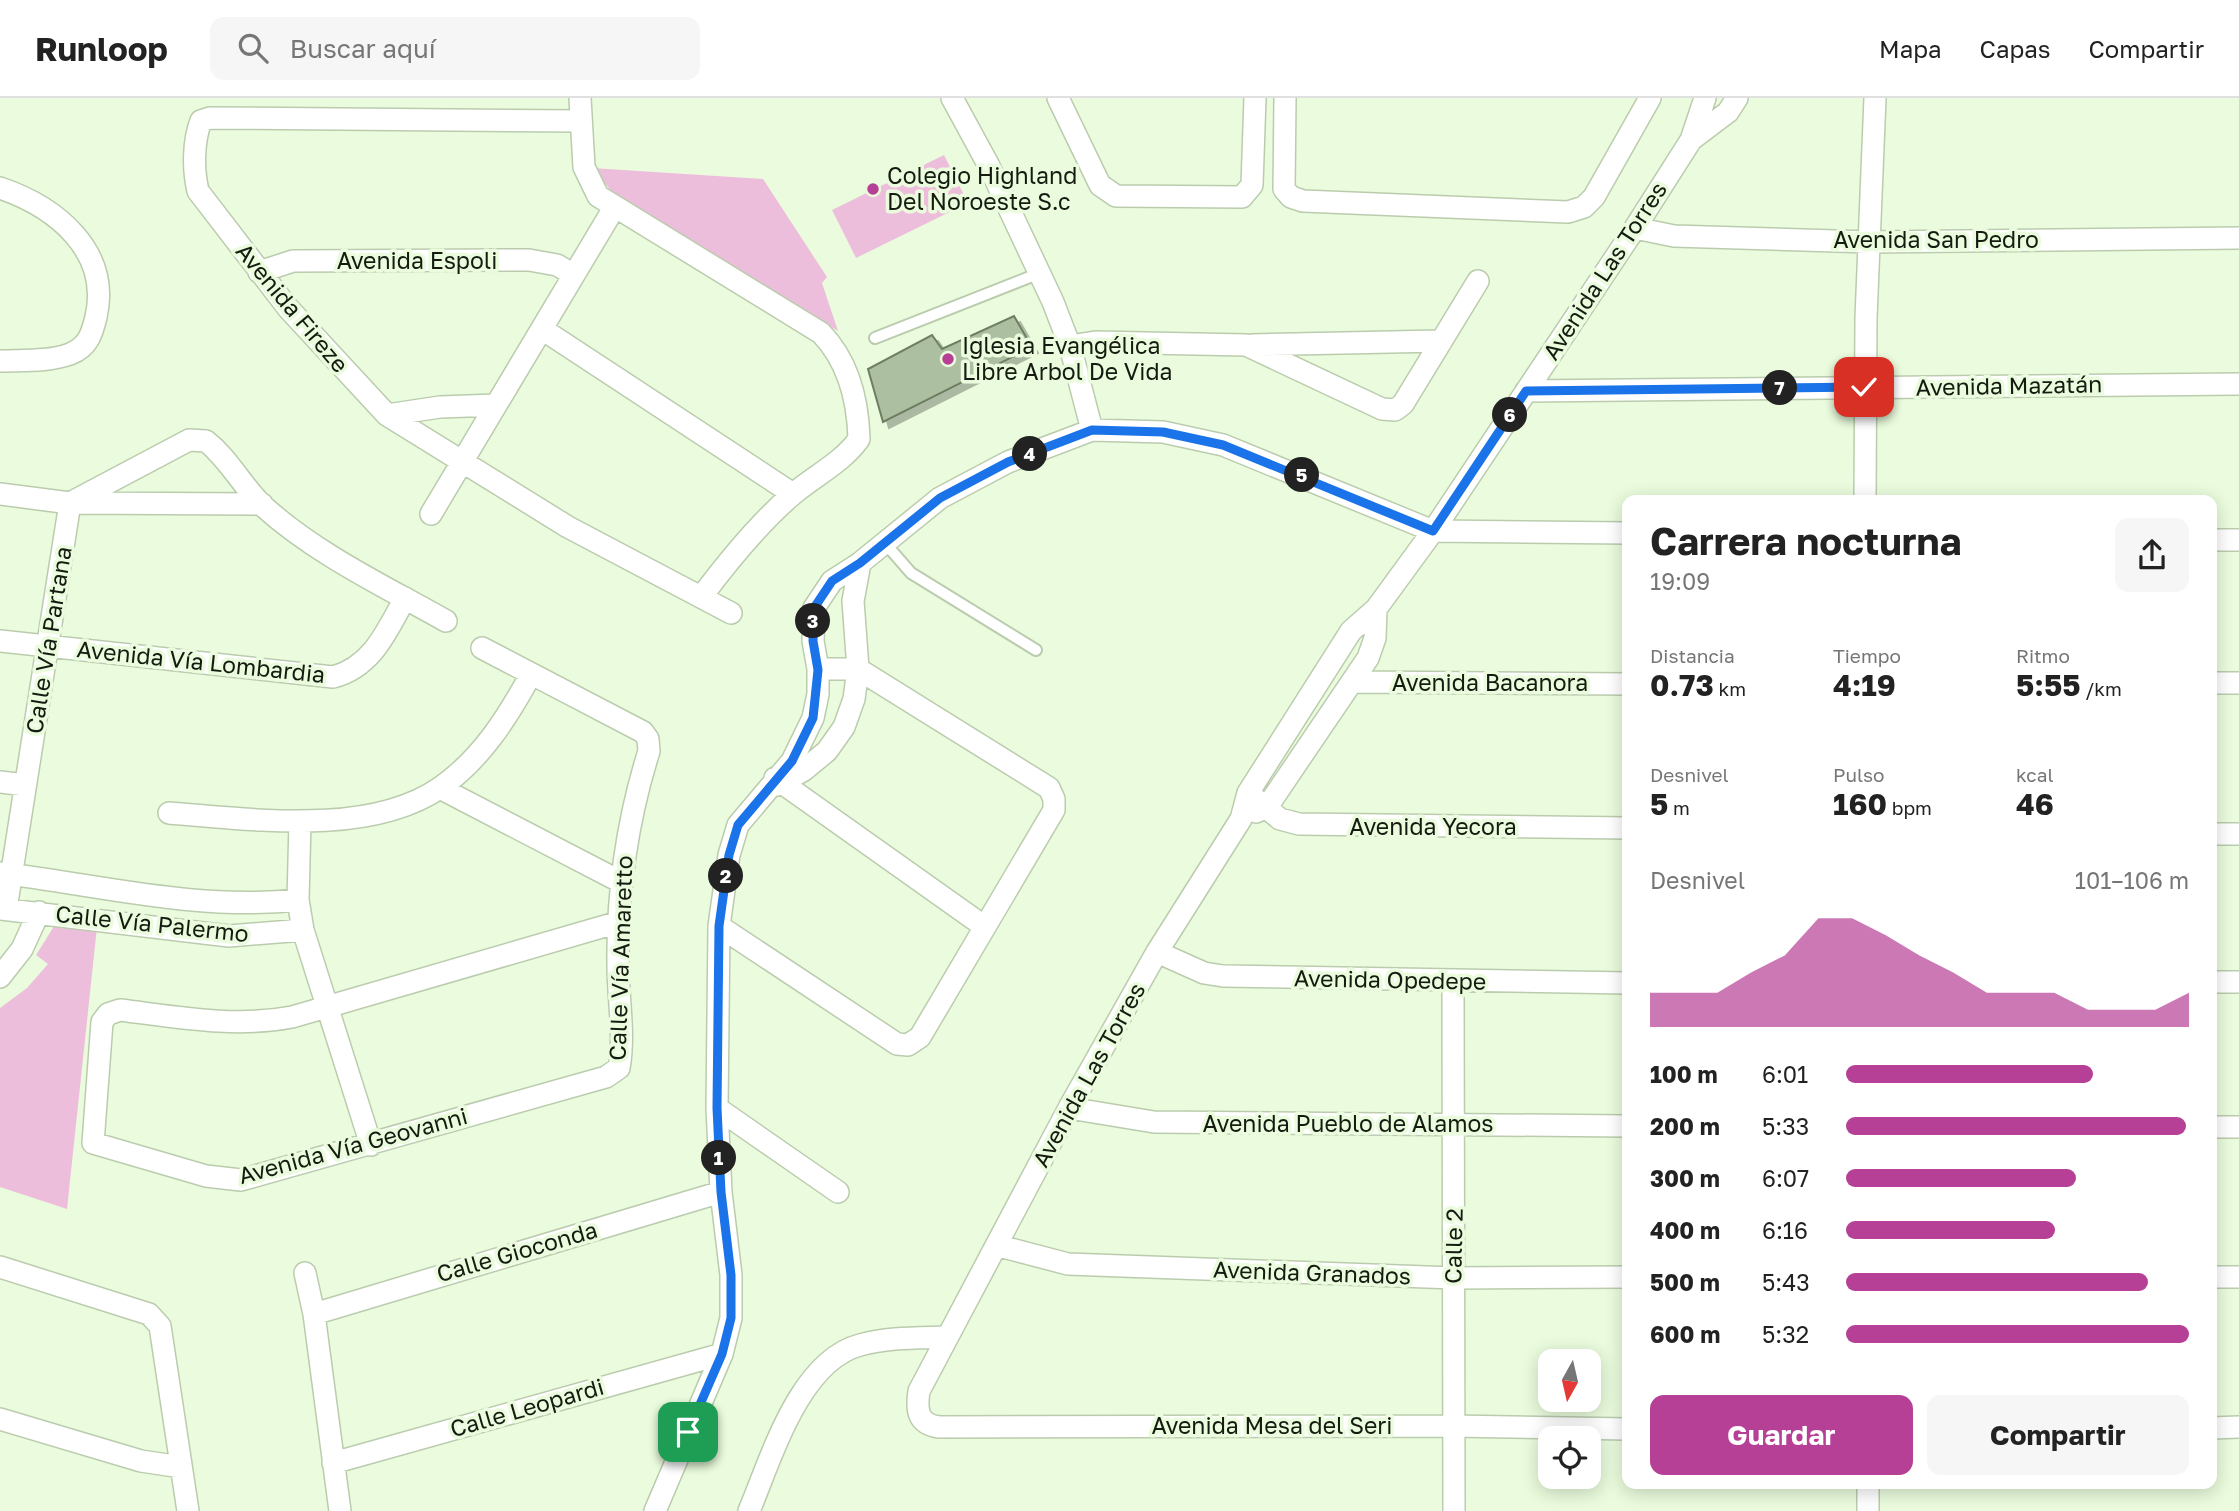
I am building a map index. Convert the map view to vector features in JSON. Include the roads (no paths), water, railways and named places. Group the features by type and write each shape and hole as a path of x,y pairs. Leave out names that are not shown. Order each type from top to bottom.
{"street":[{"path":"580,98 583,167 589,184 598,196 821,333 836,349 846,367 859,439 850,452 793,494 752,533 702,596"},
{"path":"952,98 989,166 1040,273 1070,346 1092,430"},
{"path":"1058,98 1100,185 1107,193 1116,196 1228,197 1242,197 1252,185 1255,98"},
{"path":"1285,98 1284,189 1291,197 1303,201 1569,212 1584,207 1594,197 1650,98"},
{"name":"Avenida Las Torres","path":"920,1418 917,1406 919,1391 947,1337 999,1246 1069,1108 1157,952 1241,818 1248,793 1351,631 1376,609 1433,531 1634,228 1690,140 1705,98"},
{"name":"Avenida Las Torres","path":"1690,140 1728,111 1737,98"},
{"path":"1866,495 1864,387 1875,98"},
{"name":"Avenida Fireze","path":"580,121 210,117 201,121 197,131 198,191 259,272 387,415 568,527 731,613"},
{"path":"0,188 22,195 55,215 76,235 92,258 99,282 98,309 91,338 72,354 47,359 0,361"},
{"path":"431,513 614,208"},
{"name":"Avenida San Pedro","path":"1634,228 1674,236 1869,242 2239,237"},
{"name":"Avenida Espoli","path":"259,272 293,261 528,260 557,265 574,275"},
{"path":"1246,345 1382,410 1395,410 1403,404 1478,281"},
{"path":"542,329 793,494"},
{"path":"1070,346 1094,341 1246,345 1439,341"},
{"name":"Avenida Mazatán","path":"1526,391 2239,384"},
{"path":"387,415 440,408 496,405"},
{"path":"655,1511 722,1354 731,1318 731,1275 721,1192 717,1108 719,926 732,839 744,816 775,783 804,740 816,706 818,670 813,641 814,608 832,581 860,563 951,492 1008,462 1092,430 1163,432 1223,445 1433,531 1622,533"},
{"path":"70,503 189,440 206,441 262,504 322,550 446,621"},
{"path":"0,494 70,503 262,504"},
{"name":"Calle Vía Partana","path":"3,909 5,874 25,785 70,503"},
{"path":"2217,540 2239,540"},
{"path":"775,783 827,751 844,727 854,699 858,669 852,620 860,563"},
{"name":"Avenida Vía Lombardia","path":"0,640 333,677 351,672 363,662 379,644 405,598"},
{"path":"1241,818 1268,807 1368,659 1375,638 1376,609"},
{"path":"169,813 300,822 368,816 440,788 487,744 507,717 530,676 482,648"},
{"path":"719,926 897,1044 908,1045 920,1037 1054,810 1054,799 1049,788 858,669 818,670"},
{"name":"Calle Vía Amaretto","path":"530,676 643,732 649,739 649,751 636,793 621,882 619,1068 606,1077"},
{"name":"Avenida Bacanora","path":"1353,682 1622,684"},
{"path":"2217,683 2239,683"},
{"path":"0,782 25,785"},
{"path":"775,783 985,927"},
{"path":"440,788 621,882"},
{"name":"Avenida Yecora","path":"1248,793 1280,818 1322,826 1622,828"},
{"path":"300,822 298,900 303,930 371,1145"},
{"path":"2217,834 2239,834"},
{"name":"Calle Vía Palermo","path":"5,874 253,905 298,900"},
{"path":"73,916 78,885"},
{"name":"Calle Vía Palermo","path":"3,909 229,936 303,930"},
{"path":"0,977 22,949 39,912"},
{"path":"328,1007 619,922"},
{"name":"Avenida Opedepe","path":"1157,952 1204,973 1223,976 1622,983"},
{"name":"Calle 2","path":"1453,982 1454,1511"},
{"path":"2217,982 2239,982"},
{"name":"Avenida Vía Geovanni","path":"328,1007 262,1023 230,1023 120,1010 108,1014 102,1022 93,1143 206,1176 241,1180 606,1077"},
{"path":"717,1108 838,1192"},
{"name":"Avenida Pueblo de Alamos","path":"1069,1108 1154,1122 1622,1126"},
{"path":"2217,1127 2239,1127"},
{"name":"Calle Gioconda","path":"314,1314 721,1192"},
{"name":"Avenida Granados","path":"999,1246 1068,1265 1454,1278 1622,1276"},
{"path":"0,1267 149,1314 160,1326 188,1511"},
{"path":"305,1273 314,1314 340,1511"},
{"path":"2217,1277 2239,1277"},
{"path":"749,1511 792,1409 812,1379 833,1360 858,1345 891,1339 947,1337"},
{"name":"Calle Leopardi","path":"333,1463 722,1354"},
{"name":"Avenida Mesa del Seri","path":"920,1418 927,1425 939,1427 1452,1426 1622,1429"},
{"path":"0,1419 141,1461 181,1467"},
{"path":"2217,1428 2239,1427"},
{"path":"1868,1489 1868,1511"}],"lane":[{"path":"875,338 1040,273"},
{"path":"884,542 911,573 1036,650"}],"place":[{"name":"Colegio Highland Del Noroeste S.c","path":"873,189"},
{"name":"Iglesia Evangélica Libre Arbol De Vida","path":"948,359"}]}
